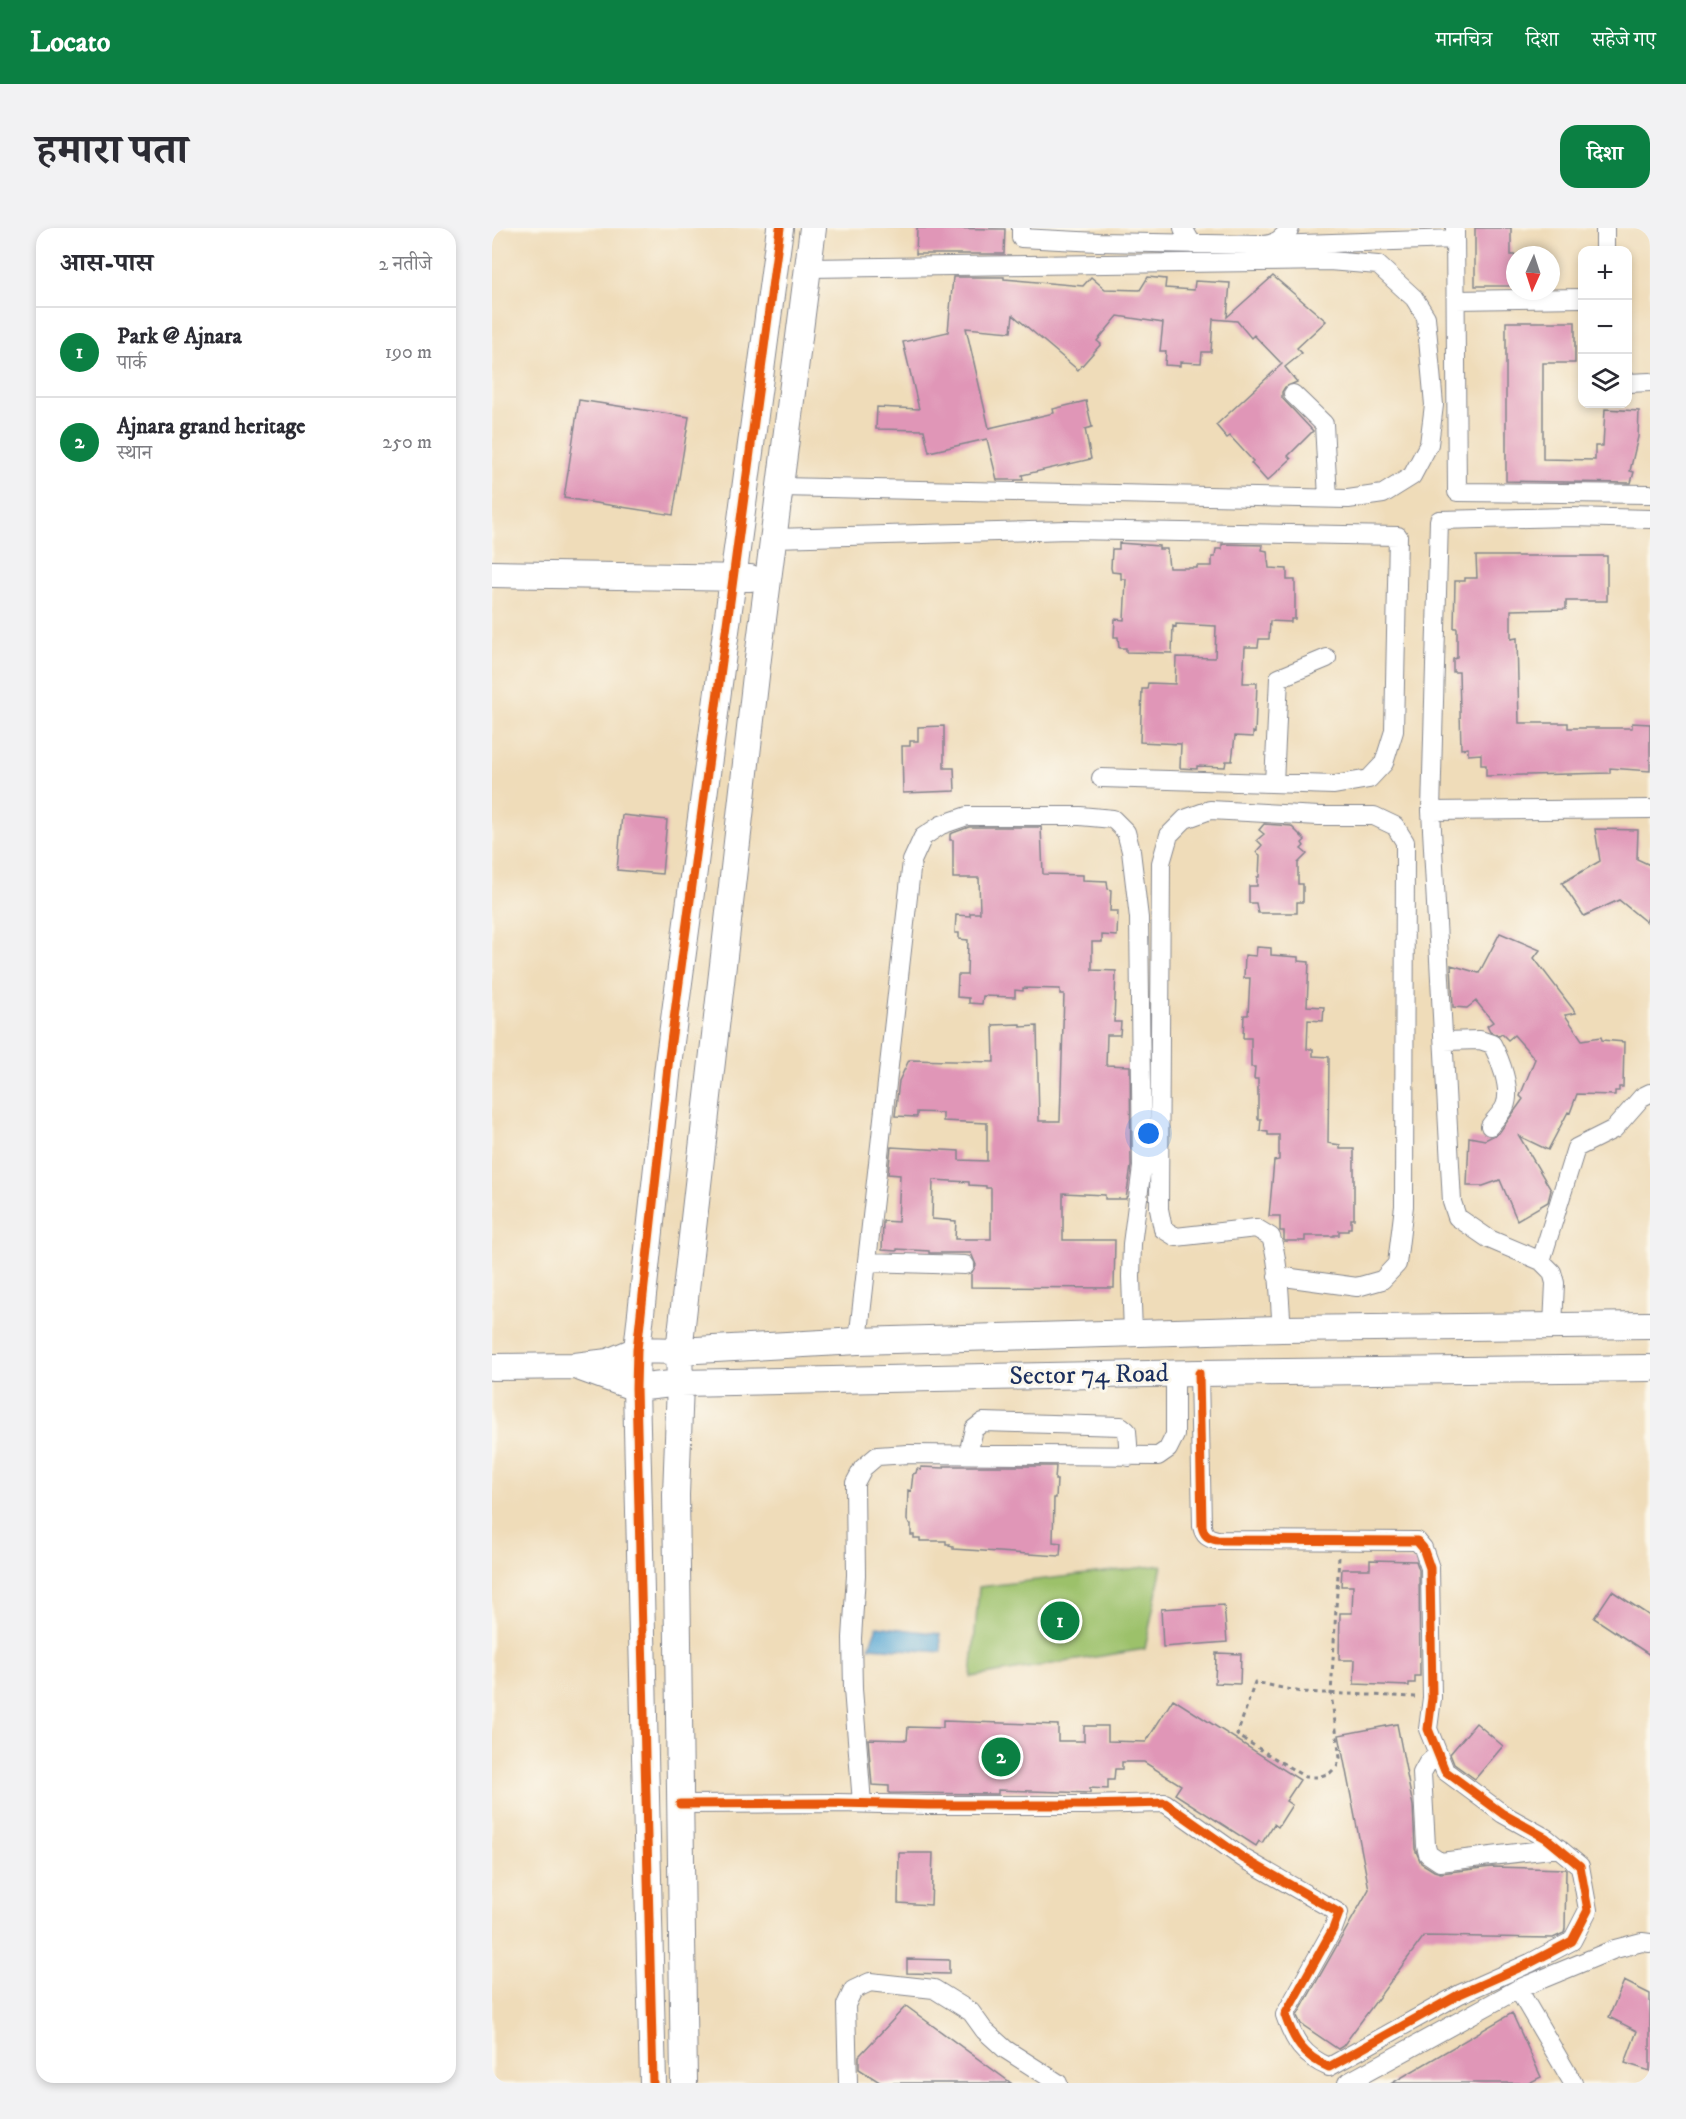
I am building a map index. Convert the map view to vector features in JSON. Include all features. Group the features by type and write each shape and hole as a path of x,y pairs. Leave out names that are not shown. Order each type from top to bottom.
{"street":[{"path":"653,2083 636,1388 637,1350 669,1057 735,578 780,228"},
{"path":"684,2083 676,1495 679,1351 758,658 813,228"},
{"path":"1021,228 1021,238 1103,235 1187,236 1271,245 1455,233 1457,492 1650,494"},
{"path":"1271,245 1284,237 1290,228"},
{"path":"1605,228 1605,246"},
{"path":"780,487 1348,499 1383,494 1412,476 1429,444 1434,405 1426,317 1414,298 1378,265 1329,261 809,268"},
{"path":"1456,300 1578,298"},
{"path":"1632,383 1650,382"},
{"path":"1293,393 1324,424 1328,498"},
{"path":"1553,1326 1555,1282 1552,1272 1541,1261 1489,1239 1457,1217 1452,1202 1431,811 1439,520 1570,517 1650,519"},
{"path":"774,538 1069,530 1398,536 1394,731 1384,763 1369,779 1334,785 1101,778"},
{"path":"492,574 770,578"},
{"path":"1274,783 1279,678 1327,658"},
{"path":"1431,811 1650,808"},
{"path":"1277,1276 1356,1287 1382,1280 1397,1264 1404,1206 1405,842 1395,826 1374,816 1318,816 1210,810 1185,819 1169,835 1161,863 1158,1209 1163,1229 1176,1237 1256,1228 1271,1237 1276,1251 1277,1276 1282,1329"},
{"path":"858,1341 912,861 923,837 941,825 967,816 1068,816 1113,819 1126,832 1139,918 1142,1167 1131,1277 1133,1332"},
{"path":"1444,1041 1480,1040 1492,1044 1498,1056 1506,1091 1505,1106 1490,1126"},
{"path":"1541,1261 1576,1148 1614,1129 1642,1097 1650,1093"},
{"path":"867,1262 965,1264"},
{"name":"Sector 74 Road","path":"637,1350 679,1351 858,1341 1133,1332 1650,1325"},
{"path":"492,1367 575,1366 608,1362 637,1350"},
{"path":"575,1366 636,1388"},
{"name":"Sector 74 Road","path":"636,1388 680,1383 1187,1373 1650,1368"},
{"path":"680,1804 1165,1803 1244,1858 1339,1913 1333,1929 1285,2015 1293,2037 1313,2061 1329,2067 1460,1994 1530,1963 1572,1941 1588,1910 1580,1866 1546,1838 1503,1814 1445,1771 1428,1729 1432,1698 1430,1568 1424,1548 1417,1541 1217,1540 1207,1537 1203,1533 1202,1526 1200,1435 1187,1373"},
{"path":"862,1803 853,1689 852,1638 856,1575 855,1483 863,1467 877,1456 908,1454 1158,1456 1168,1449 1175,1435 1187,1373"},
{"path":"968,1454 974,1429 983,1422 1121,1426 1127,1431 1129,1457"},
{"path":"1175,1435 1200,1435"},
{"path":"1438,1754 1427,1764 1422,1773 1428,1854 1440,1862 1558,1848"},
{"path":"1347,2083 1518,1989 1615,1949 1642,1942 1650,1943"},
{"path":"848,2083 846,2005 853,1990 870,1982 934,1989 971,2012 984,2030 1005,2049 1058,2083"},
{"path":"1518,1989 1573,2083"}],"path":[{"path":"1340,1541 1331,1694 1340,1758 1338,1766 1330,1773 1318,1777 1305,1777 1237,1736 1254,1682 1301,1692 1331,1694 1432,1698"}],"green space":[{"path":"1162,1565 1145,1649 971,1677 979,1587"}],"water":[{"path":"877,1626 940,1634 942,1652 869,1647"}],"building":[{"path":"917,228 1005,229 1004,254 916,254"},
{"path":"1475,228 1511,228 1511,246 1506,246 1506,286 1475,286"},
{"path":"1273,276 1326,321 1297,348 1302,353 1285,367 1297,382 1285,387 1282,392 1282,398 1313,431 1288,456 1291,459 1267,481 1251,463 1253,461 1230,436 1227,438 1216,425 1282,364 1254,335 1251,338 1237,321 1213,319 1211,352 1202,352 1201,363 1180,362 1180,366 1165,365 1166,351 1160,351 1163,323 1118,316 1097,341 1101,344 1078,370 1013,315 1011,332 966,328 989,428 1054,413 1053,409 1086,401 1092,427 1085,429 1091,459 1022,475 1023,480 997,480 987,439 929,452 924,430 876,429 877,407 919,409 903,342 948,332 953,277 1004,277 1004,279 1083,286 1091,277 1105,289 1140,290 1148,277 1166,279 1165,288 1194,290 1195,281 1230,283 1227,317"},
{"path":"1506,322 1575,322 1575,363 1543,363 1543,459 1595,460 1595,446 1603,446 1605,409 1639,411 1638,437 1630,471 1634,472 1631,483 1506,481"},
{"path":"579,400 689,417 673,515 564,498"},
{"path":"1119,543 1159,546 1159,549 1167,549 1169,568 1212,566 1212,557 1215,557 1216,549 1222,549 1222,544 1263,545 1262,550 1267,551 1269,568 1287,569 1287,580 1295,580 1295,619 1291,619 1291,622 1270,621 1269,639 1259,639 1258,647 1245,647 1243,683 1257,683 1255,733 1253,732 1253,737 1235,736 1232,761 1226,761 1225,767 1180,768 1181,744 1140,742 1142,689 1147,689 1148,683 1175,684 1176,657 1215,658 1216,626 1176,624 1176,627 1173,626 1172,653 1126,652 1126,648 1119,648 1118,637 1114,637 1115,619 1124,620 1126,579 1121,579 1121,573 1112,572 1111,568 1112,549 1119,549"},
{"path":"1476,556 1607,556 1607,601 1566,601 1566,609 1511,610 1511,639 1517,638 1519,723 1568,723 1568,728 1632,728 1632,723 1650,724 1650,771 1610,768 1610,773 1486,776 1486,765 1481,765 1481,754 1468,755 1468,748 1461,749 1459,672 1453,672 1453,659 1457,658 1457,628 1454,628 1455,581 1477,578"},
{"path":"944,726 944,768 954,768 955,791 903,793 902,746 910,746 910,741 918,741 918,727"},
{"path":"622,815 667,820 662,874 617,870"},
{"path":"1264,824 1291,826 1305,840 1301,849 1307,854 1298,863 1298,884 1303,884 1303,902 1297,902 1297,913 1258,913 1256,903 1249,903 1249,886 1257,886 1257,877 1259,877 1260,855 1256,852 1262,845 1257,840 1264,834 1259,830"},
{"path":"969,827 1041,827 1043,874 1083,875 1083,880 1107,881 1108,889 1111,890 1110,911 1118,911 1117,936 1102,935 1102,942 1092,942 1092,970 1116,971 1114,1022 1121,1022 1120,1035 1107,1035 1106,1065 1130,1066 1131,1166 1126,1199 1105,1199 1105,1195 1063,1193 1063,1240 1115,1240 1114,1288 971,1287 971,1274 976,1265 971,1253 882,1250 883,1221 898,1222 900,1175 888,1174 891,1147 959,1151 959,1160 987,1161 987,1123 943,1121 943,1113 917,1112 917,1117 895,1116 899,1081 909,1060 994,1062 993,1025 1037,1026 1039,1121 1060,1121 1064,994 1060,994 1060,989 1023,988 1023,991 1015,990 1015,997 983,996 982,1004 969,1003 969,998 957,997 958,975 967,975 968,940 959,939 959,933 955,933 956,915 970,916 970,913 980,913 979,878 953,878 953,840 950,840 950,834","holes":["933,1180 969,1182 969,1185 991,1188 991,1239 955,1239 956,1221 932,1219"]},
{"path":"1595,829 1638,830 1637,859 1650,865 1650,912 1646,922 1619,900 1584,916 1562,883 1600,861"},
{"path":"1500,933 1540,950 1534,958 1576,1013 1565,1015 1582,1040 1601,1037 1602,1040 1624,1042 1623,1087 1615,1091 1615,1095 1577,1094 1570,1113 1568,1112 1548,1150 1519,1136 1551,1190 1548,1202 1517,1220 1500,1180 1483,1186 1467,1186 1469,1137 1485,1140 1499,1133 1523,1099 1520,1096 1535,1059 1514,1035 1508,1040 1502,1034 1499,1036 1490,1032 1487,1026 1493,1022 1476,1001 1467,1008 1453,1007 1451,965 1479,973"},
{"path":"1257,947 1271,948 1271,955 1298,957 1298,961 1309,962 1307,1006 1324,1007 1323,1021 1308,1020 1307,1049 1313,1049 1313,1056 1329,1057 1328,1143 1340,1145 1340,1149 1354,1149 1354,1219 1351,1219 1351,1228 1348,1228 1348,1231 1339,1231 1339,1235 1305,1236 1305,1241 1284,1241 1284,1231 1280,1231 1280,1216 1269,1216 1274,1161 1279,1160 1279,1135 1268,1135 1268,1132 1260,1131 1258,1079 1254,1079 1255,1067 1251,1067 1251,1038 1243,1038 1244,1015 1248,1015 1250,978 1244,978 1245,955 1256,956"},
{"path":"944,1466 1056,1466 1053,1542 1061,1543 1060,1556 953,1549 949,1546 950,1544 946,1544 946,1541 920,1541 920,1538 914,1538 914,1535 911,1535 911,1524 907,1520 908,1490 911,1491 913,1474 917,1469 921,1470 921,1467 944,1468"},
{"path":"1370,1560 1416,1561 1419,1570 1420,1676 1415,1676 1415,1683 1409,1683 1409,1686 1354,1684 1355,1660 1339,1660 1340,1613 1352,1613 1353,1586 1341,1586 1342,1569 1370,1569"},
{"path":"1612,1591 1650,1616 1650,1655 1594,1618"},
{"path":"1224,1605 1227,1642 1163,1647 1161,1609"},
{"path":"1216,1653 1241,1654 1240,1684 1215,1683"},
{"path":"1173,1699 1300,1780 1286,1801 1292,1805 1278,1827 1274,1824 1262,1843 1259,1841 1256,1846 1175,1794 1181,1785 1144,1762 1122,1762 1122,1769 1115,1769 1114,1780 1108,1780 1108,1789 1090,1788 1090,1793 998,1790 998,1794 889,1793 889,1786 872,1785 868,1739 907,1740 908,1727 943,1728 943,1721 1058,1725 1058,1741 1084,1741 1084,1726 1108,1726 1108,1741 1146,1742"},
{"path":"1476,1723 1503,1746 1475,1779 1454,1764 1450,1754"},
{"path":"1397,1724 1413,1806 1415,1849 1421,1863 1441,1873 1492,1867 1566,1869 1565,1929 1564,1933 1553,1938 1424,1936 1343,2046 1338,2049 1301,2024 1297,2016 1369,1889 1339,1735"},
{"path":"899,1853 933,1853 931,1905 898,1903"},
{"path":"907,1959 949,1960 949,1974 907,1973"},
{"path":"1624,1981 1650,1994 1650,2071 1625,2063 1637,2031 1609,2017"},
{"path":"906,2006 1011,2083 881,2083 859,2069 859,2056"},
{"path":"1512,2013 1541,2077 1529,2083 1392,2083"}],"cycle path":[{"path":"653,2083 636,1388 637,1350 669,1057 780,228"},
{"path":"680,1804 1087,1805 1165,1803 1243,1858 1339,1913 1333,1929 1285,2015 1292,2033 1306,2053 1329,2067 1460,1994 1530,1963 1572,1941 1588,1910 1580,1866 1546,1838 1503,1814 1445,1771 1428,1729 1432,1698 1430,1568 1423,1548 1417,1541 1217,1540 1207,1536 1202,1526 1199,1373"}],"place":[{"name":"Park @ Ajnara","path":"1060,1621"},
{"name":"Ajnara grand heritage","path":"1001,1757"}]}
